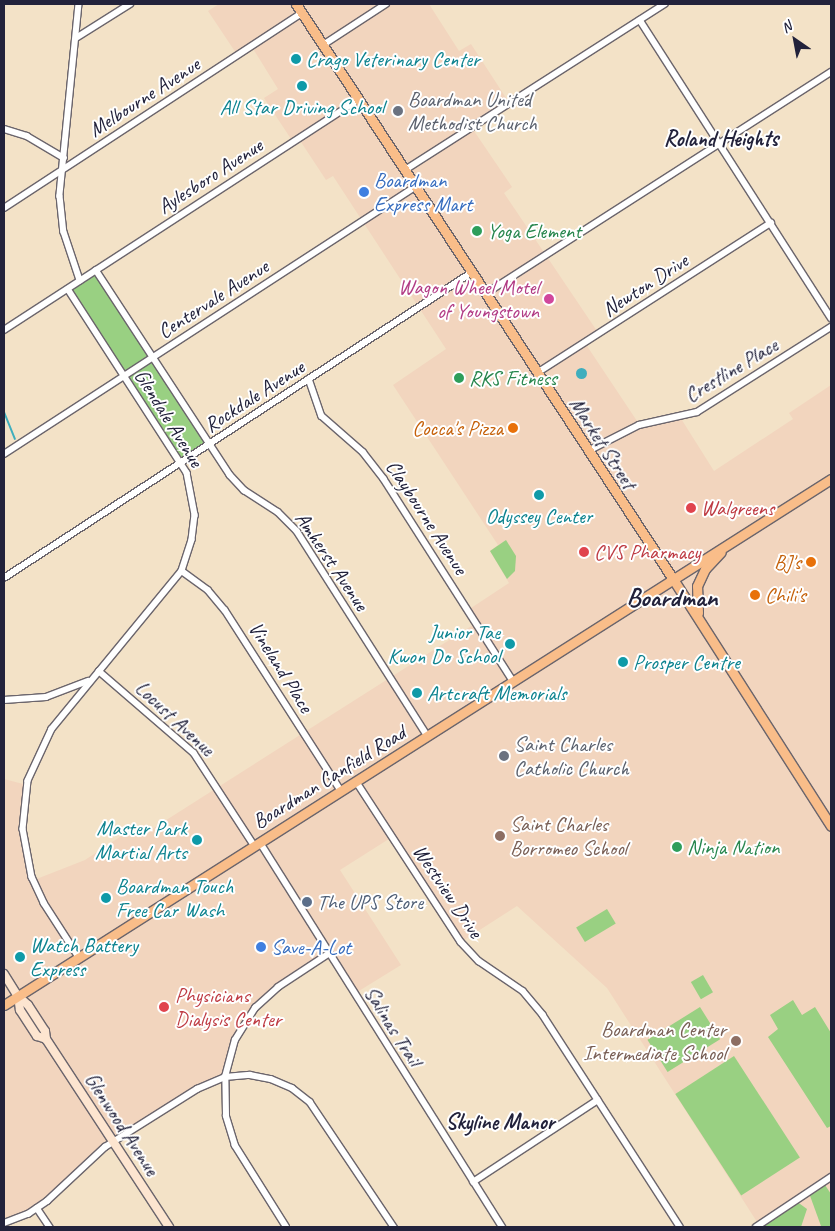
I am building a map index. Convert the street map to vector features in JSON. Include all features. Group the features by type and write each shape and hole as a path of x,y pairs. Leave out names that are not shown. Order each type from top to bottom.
{"main road":[{"name":"Market Street","path":"296,4 588,451 674,579 831,826"},
{"name":"Boardman Canfield Road","path":"4,1005 831,479"},
{"path":"698,618 696,593 700,579 733,540"}],"street":[{"path":"4,330 80,280 63,226 61,171 64,158 79,4"},
{"path":"76,38 130,4"},
{"path":"323,45 386,4"},
{"path":"405,170 664,4"},
{"name":"Melbourne Avenue","path":"4,208 302,13"},
{"path":"640,20 831,318"},
{"path":"485,294 831,72"},
{"name":"Aylesboro Avenue","path":"80,280 358,100"},
{"path":"4,129 27,136 64,158"},
{"name":"Centervale Avenue","path":"4,454 415,187"},
{"name":"Newton Drive","path":"537,373 771,223"},
{"name":"Amherst Avenue","path":"96,270 238,484 278,512 296,532 427,735"},
{"name":"Rockdale Avenue","path":"4,578 471,273"},
{"name":"Glendale Avenue","path":"68,289 181,463 191,489 195,515 192,540 182,571 99,671 89,680 39,751 28,781 23,813 24,845 32,877 50,913 79,957"},
{"name":"Crestline Place","path":"588,451 639,424 683,417 705,408 831,327"},
{"name":"Claybourne Avenue","path":"309,380 322,416 362,452 384,479 513,681"},
{"name":"Vineland Place","path":"182,571 208,590 226,610 341,791"},
{"name":"Locust Avenue","path":"99,671 194,753 257,844"},
{"path":"4,700 46,697 89,680"},
{"name":"Westview Drive","path":"356,781 461,942 479,960 513,983 532,1000 680,1227"},
{"name":"Salinas Trail","path":"257,844 502,1227"},
{"path":"286,1227 233,1141 224,1103 225,1077 235,1040 255,1008 278,987 328,954"},
{"name":"Glenwood Avenue","path":"4,974 45,1031 46,1040 169,1227"},
{"path":"4,1223 37,1208 114,1142 197,1089 225,1077 250,1075 272,1079 292,1088 310,1102 394,1227"},
{"path":"473,1182 598,1100"},
{"path":"756,1227 831,1177"},
{"path":"37,1208 50,1227"}],"shaded area":[{"path":"219,4 429,4 459,51 471,44 510,104 472,128 512,187 504,193 599,334 585,343 639,424 680,417 714,471 793,419 789,413 831,385 831,1227 756,1227 759,1225 607,988 517,906 461,942 392,837 340,870 401,965 354,994 328,954 278,987 243,1024 225,1077 203,1086 105,1147 47,1201 28,1214 4,1223 4,779 27,785 23,813 34,880 85,860 132,829 138,838 476,623 468,610 509,583 490,551 498,545 393,385 446,349 333,176 326,180 299,139 293,142 264,98 278,89 252,47 238,56 208,11"}],"green space":[{"path":"96,270 209,444 181,463 67,289"},
{"path":"506,540 516,556 515,571 507,579 490,551"},
{"path":"607,909 616,924 585,942 576,928"},
{"path":"703,975 713,992 701,999 691,982"},
{"path":"793,1000 802,1015 815,1007 831,1033 831,1126 827,1128 768,1037 778,1029 770,1015"},
{"path":"700,1007 720,1039 668,1072 647,1040"},
{"path":"734,1056 800,1157 741,1196 675,1094"},
{"path":"823,1182 831,1194 831,1227 821,1226 809,1193"},
{"path":"796,1201 807,1209 801,1227 756,1227"}],"water":[{"path":"581,367 587,373 581,379 575,373"}],"waterway":[{"path":"4,412 15,439"}],"place":[{"name":"Crago Veterinary Center","path":"296,59"},
{"name":"All Star Driving School","path":"302,86"},
{"name":"Boardman United Methodist Church","path":"398,111"},
{"name":"Boardman Express Mart","path":"364,192"},
{"name":"Yoga Element","path":"477,231"},
{"name":"Wagon Wheel Motel of Youngstown","path":"549,299"},
{"name":"RKS Fitness","path":"459,378"},
{"name":"Cocca's Pizza","path":"513,428"},
{"name":"Odyssey Center","path":"539,495"},
{"name":"Walgreens","path":"691,508"},
{"name":"CVS Pharmacy","path":"584,552"},
{"name":"BJ's","path":"811,562"},
{"name":"Chili's","path":"755,595"},
{"name":"Junior Tae Kwon Do School","path":"510,644"},
{"name":"Prosper Centre","path":"623,662"},
{"name":"Artcraft Memorials","path":"417,693"},
{"name":"Saint Charles Catholic Church","path":"504,756"},
{"name":"Saint Charles Borromeo School","path":"500,836"},
{"name":"Master Park Martial Arts","path":"197,840"},
{"name":"Ninja Nation","path":"677,847"},
{"name":"Boardman Touch Free Car Wash","path":"106,898"},
{"name":"The UPS Store","path":"307,902"},
{"name":"Save-A-Lot","path":"261,947"},
{"name":"Watch Battery Express","path":"20,957"},
{"name":"Physicians Dialysis Center","path":"164,1007"},
{"name":"Boardman Center Intermediate School","path":"736,1041"}],"district":[{"name":"Roland Heights","path":"721,140"},
{"name":"Boardman","path":"672,598"},
{"name":"Skyline Manor","path":"500,1123"}]}
